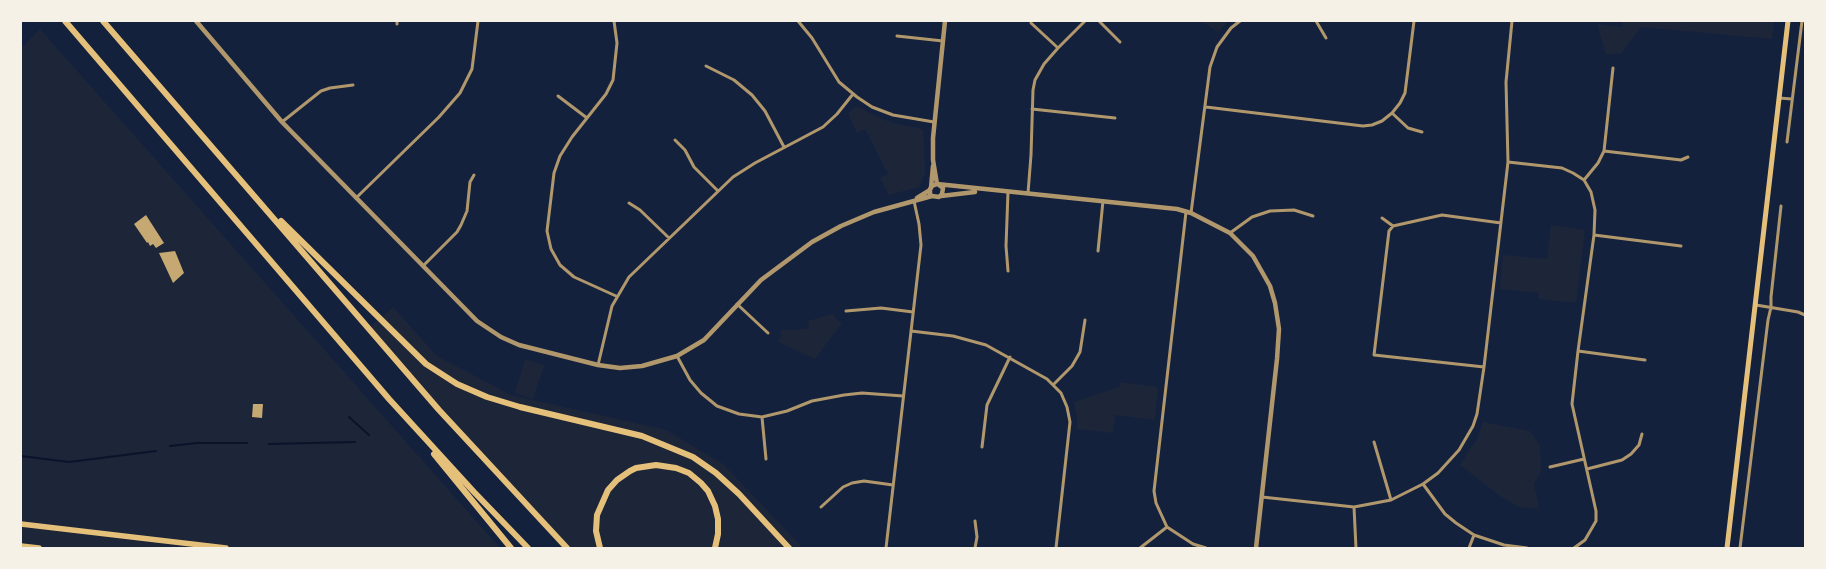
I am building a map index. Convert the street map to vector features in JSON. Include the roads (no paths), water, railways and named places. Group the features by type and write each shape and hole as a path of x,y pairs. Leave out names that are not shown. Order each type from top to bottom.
{"highway":[{"path":"65,21 389,399 511,548"},
{"path":"103,21 439,410 567,548"},
{"path":"256,197 348,286 396,336 434,369 457,384 487,397 520,407 642,436 693,457 716,473 739,494 789,548"},
{"path":"389,399 528,548"},
{"path":"600,548 596,531 596,515 608,490 630,470 656,465 676,468 689,473 708,491 715,506 718,519 718,534 715,548"},
{"path":"21,524 226,548"},
{"path":"21,546 39,548"}],"main road":[{"path":"1727,548 1788,21"}],"street":[{"path":"196,21 282,122 472,316 501,337 528,348 598,365 620,368 642,366 677,356 704,340 737,304 774,269 821,236 874,212 932,196 937,198 960,192 991,191"},
{"path":"356,198 443,114 460,93 472,69 478,21"},
{"path":"614,21 617,43 613,80 606,94 564,148 555,168 548,220 549,244 556,260 574,277 616,296"},
{"path":"798,21 812,38 834,76 853,94 872,107 893,116 934,122"},
{"path":"932,196 930,189 934,122 945,21"},
{"path":"1028,193 1032,155 1032,109 1035,80 1044,64 1085,21"},
{"path":"1099,21 1120,42"},
{"path":"1206,548 1187,541 1167,527 1156,503 1154,491 1189,212 1206,108 1210,67 1216,47 1231,28 1240,21"},
{"path":"1316,21 1326,38"},
{"path":"1206,108 1364,126 1377,123 1392,113 1404,94 1414,21"},
{"path":"1262,497 1354,507 1373,505 1391,500 1423,484 1438,473 1459,450 1473,426 1478,414 1508,162 1506,82 1512,21"},
{"path":"1787,142 1802,21"},
{"path":"1031,23 1058,48"},
{"path":"897,36 943,41"},
{"path":"706,66 734,80 752,95 765,111 784,148"},
{"path":"1584,180 1598,163 1604,152 1613,68"},
{"path":"282,122 321,91 353,85"},
{"path":"598,365 610,313 616,296 629,277 718,191 748,167 828,124 853,94"},
{"path":"558,96 587,118"},
{"path":"1779,98 1792,100"},
{"path":"1032,109 1115,118"},
{"path":"1392,113 1408,128 1422,132"},
{"path":"675,140 686,152 694,167 718,191"},
{"path":"1604,152 1681,160 1688,157"},
{"path":"933,160 938,185 943,190 941,196"},
{"path":"1508,162 1562,168 1573,173 1584,180 1591,192 1596,210 1572,404 1596,511 1596,521 1585,540 1574,548"},
{"path":"422,266 457,232 466,211 470,182 474,175"},
{"path":"914,200 938,185 1164,207 1189,212 1230,233 1253,256 1270,286 1279,329 1256,548"},
{"path":"1008,192 1006,246 1008,271"},
{"path":"886,548 921,238 914,200"},
{"path":"1098,251 1104,201"},
{"path":"629,203 640,210 669,238"},
{"path":"1740,548 1771,307 1781,206"},
{"path":"1230,233 1252,217 1270,211 1294,210 1313,216"},
{"path":"1484,367 1374,355 1390,231 1393,226 1442,215 1501,223"},
{"path":"1382,218 1393,226"},
{"path":"1594,235 1681,246"},
{"path":"737,304 768,333"},
{"path":"1756,305 1805,315"},
{"path":"846,311 880,308 913,312"},
{"path":"1054,384 1072,366 1080,352 1085,320"},
{"path":"911,331 966,338 986,345 1010,357 1054,384 1065,400 1070,422 1056,548"},
{"path":"1578,351 1645,360"},
{"path":"677,356 690,380 709,400 731,412 762,417 787,411 812,400 834,396 862,393 904,396"},
{"path":"982,447 986,405 1010,357"},
{"path":"762,417 766,459"},
{"path":"1587,469 1622,460 1639,446 1642,434"},
{"path":"1374,442 1391,500"},
{"path":"1550,466 1584,459"},
{"path":"821,508 843,487 852,482 864,481 893,485"},
{"path":"1423,484 1445,514 1474,535 1504,545 1527,548"},
{"path":"1354,507 1356,548"},
{"path":"974,521 977,537 975,548"},
{"path":"1140,548 1167,527"},
{"path":"1468,548 1474,535"}],"waterway":[{"path":"349,417 369,435"},
{"path":"269,444 355,442"},
{"path":"170,446 197,443 247,443"},
{"path":"21,456 69,462 156,451"}]}
